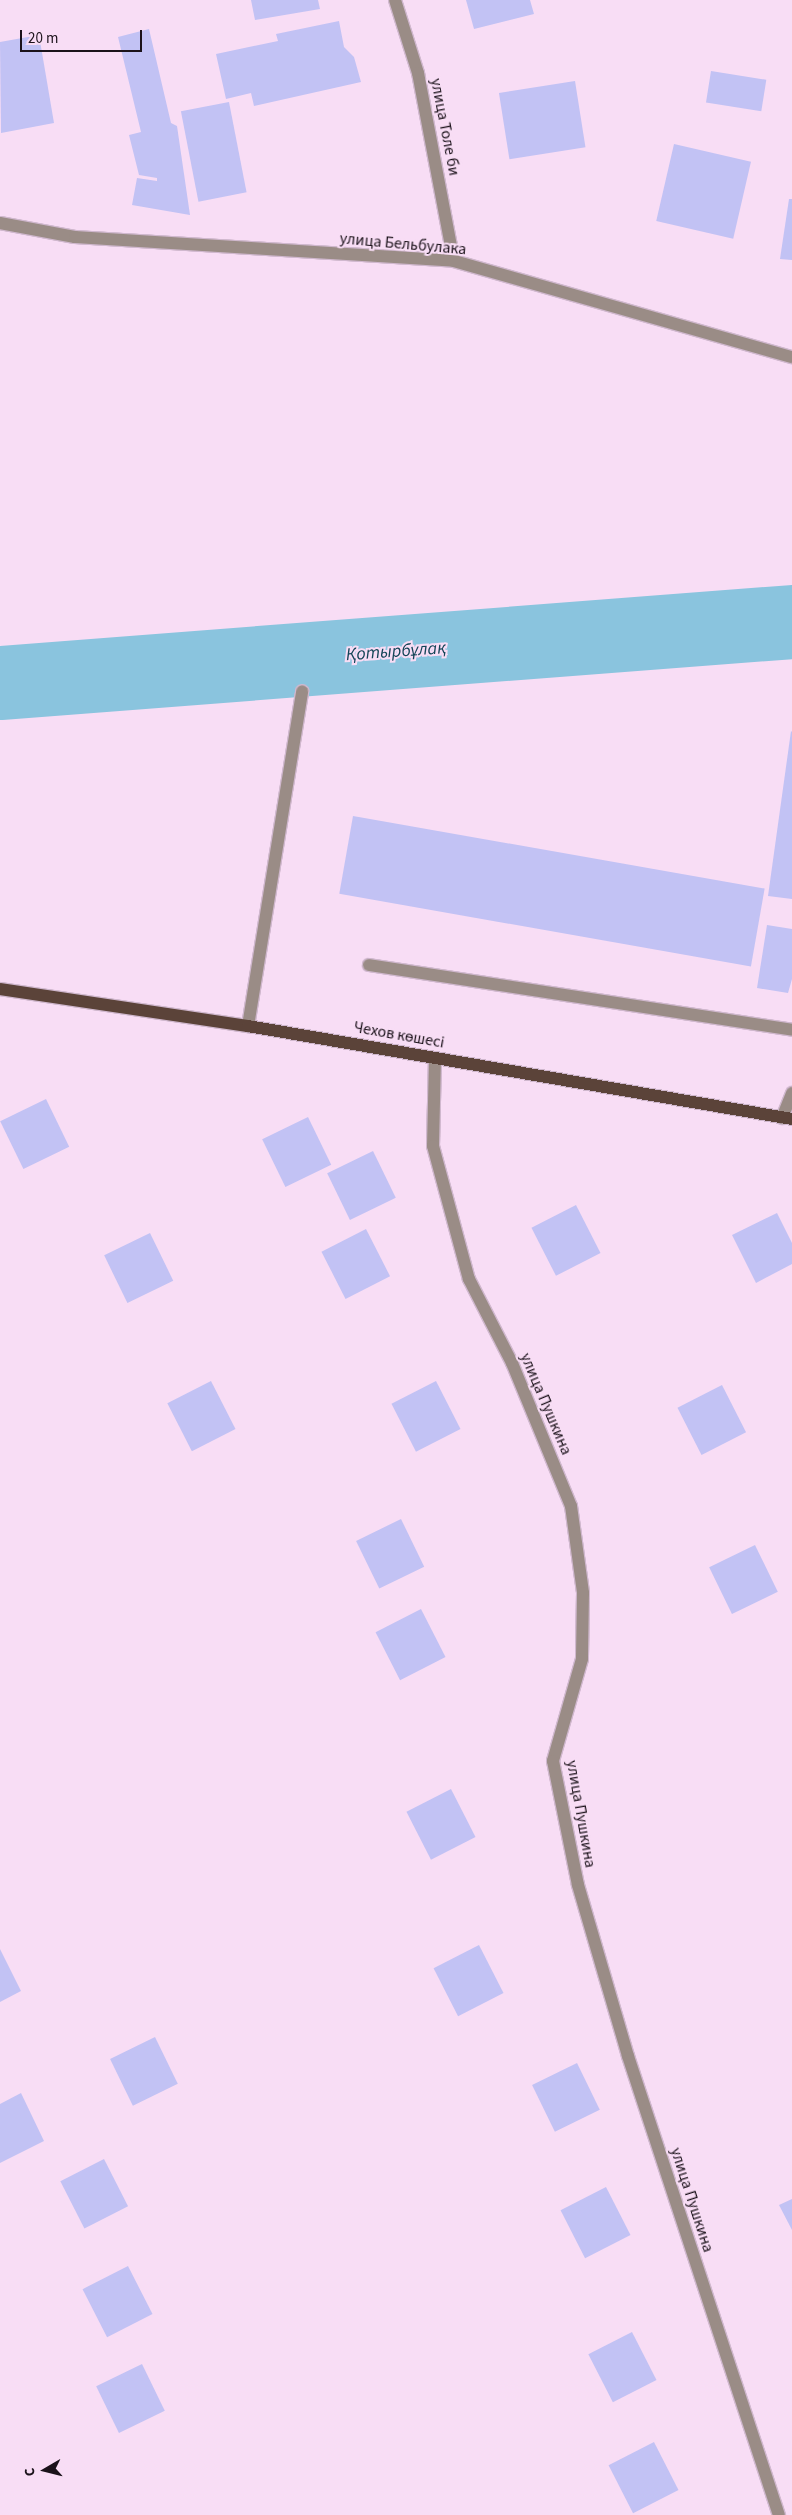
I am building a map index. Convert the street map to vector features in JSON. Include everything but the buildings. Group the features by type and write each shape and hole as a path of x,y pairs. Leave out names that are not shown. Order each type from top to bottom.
{"main road":[{"name":"Чехов көшесі","path":"0,989 248,1026 787,1118"}],"street":[{"name":"улица Толе би","path":"395,0 418,73 454,262"},
{"name":"улица Бельбулака","path":"0,223 75,237 454,262 792,357"},
{"path":"248,1026 302,690"},
{"path":"369,965 792,1030"},
{"name":"улица Пушкина","path":"436,1058 434,1146 469,1279 512,1363 571,1506 582,1593 582,1659 553,1761 578,1885 631,2065 779,2515"},
{"path":"787,1118 792,1093"}],"waterway":[{"name":"Қотырбұлақ","path":"0,683 792,622"}]}
